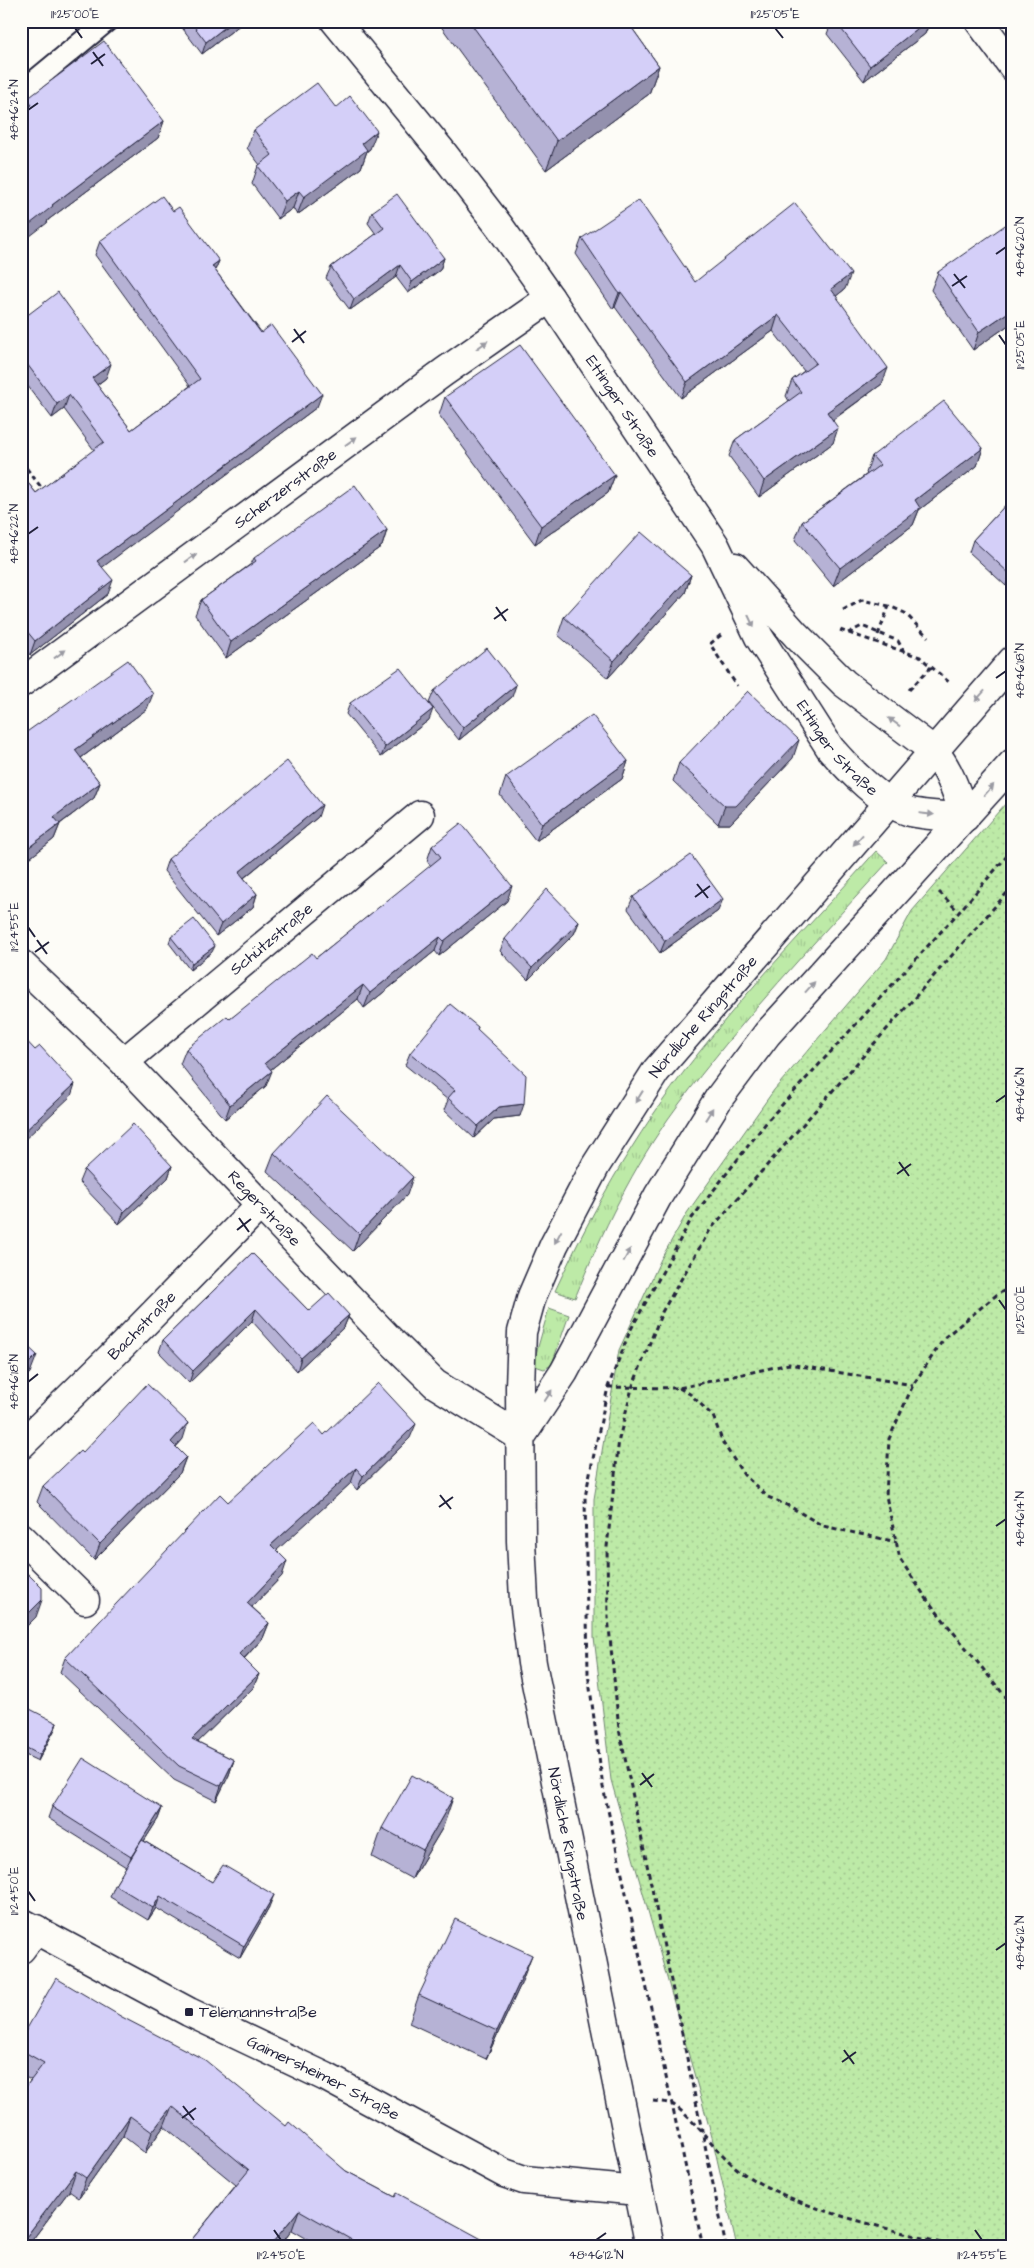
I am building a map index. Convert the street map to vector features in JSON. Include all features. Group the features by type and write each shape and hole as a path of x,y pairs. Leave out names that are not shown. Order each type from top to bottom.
{"main road":[{"name":"Ettinger Straße","path":"334,21 461,176 550,298 716,545 759,637 830,748 841,761 890,804"},
{"path":"978,21 1013,67"},
{"name":"Scherzerstraße","path":"21,683 444,372 550,298"},
{"path":"716,545 796,635 844,683 934,751 945,765 953,781 965,817"},
{"name":"Nördliche Ringstraße","path":"650,2247 532,1663 524,1590 520,1386 522,1332 532,1296 554,1245 596,1165 656,1071 730,983 890,804 1013,660"},
{"path":"521,1437 564,1372 658,1196 719,1098 767,1034 1013,763"},
{"path":"890,804 910,812 965,817"},
{"name":"Schützstraße","path":"124,1062 420,814"},
{"name":"Regerstraße","path":"21,964 124,1062 387,1337 435,1384 521,1437"},
{"name":"Bachstraße","path":"21,1444 123,1345 261,1204"},
{"path":"21,1537 85,1600"},
{"name":"Gaimersheimer Straße","path":"26,1933 326,2078 504,2173 524,2180 638,2191"}],"lane":[{"path":"21,92 107,21"}],"path":[{"path":"21,461 45,493"},
{"path":"843,610 862,600 888,606 904,613 928,637"},
{"path":"878,634 888,606"},
{"path":"848,633 862,626 898,641 905,653"},
{"path":"838,630 920,658 931,666"},
{"path":"724,633 710,644 737,686"},
{"path":"704,2247 604,1787 588,1673 585,1497 608,1387 630,1331 692,1218 769,1119 959,912 1013,849"},
{"path":"726,2247 700,2132 676,2004 619,1729 608,1617 607,1547 619,1439 632,1388 662,1312 710,1230 1013,886"},
{"path":"1013,1287 999,1293 945,1337 912,1385 889,1440 886,1496 900,1559 928,1601 1013,1706"},
{"path":"608,1387 679,1388 789,1364 912,1385"},
{"path":"679,1388 690,1394 713,1416 723,1443 744,1475 768,1498 789,1506 823,1526 897,1542"},
{"path":"674,2105 722,2156 752,2179 815,2209 899,2230 954,2247"},
{"path":"1009,2247 1013,2214"}],"green space":[{"path":"1013,795 1013,2247 737,2247 712,2137 611,1780 594,1637 594,1499 619,1350 661,1259 687,1213 774,1090 886,959 912,911"},
{"path":"876,851 888,862 752,1013 700,1076 660,1130 632,1176 596,1249 575,1298 555,1291 587,1226 622,1163 682,1074 746,995"},
{"path":"549,1308 569,1315 553,1361 550,1366 544,1369 535,1366 534,1361"}],"building":[{"path":"190,21 233,21 206,42"},
{"path":"469,21 627,21 659,66 557,141"},
{"path":"835,21 927,21 870,66"},
{"path":"104,41 164,121 52,205 21,231 21,113 32,105 27,99"},
{"path":"317,83 336,108 350,96 377,131 362,143 367,150 304,197 299,191 285,201 258,166 272,155 254,130"},
{"path":"397,194 444,258 412,282 400,265 354,299 331,267 384,228 372,212"},
{"path":"162,196 173,211 179,207 219,261 212,266 261,333 271,325 322,394 97,561 113,580 35,641 21,624 21,474 36,493 104,442 69,395 57,404 21,356 21,320 58,292 111,364 92,378 131,430 200,379 100,241"},
{"path":"639,200 695,282 795,203 851,274 831,289 888,368 827,412 838,428 764,481 735,440 801,392 792,380 816,363 778,315 687,382 621,292 619,293 582,238"},
{"path":"1011,221 1013,223 1013,309 979,332 938,272"},
{"path":"520,345 615,475 541,526 445,397"},
{"path":"944,401 983,448 915,500 920,508 840,568 802,522 880,465 872,456"},
{"path":"355,485 387,530 231,642 201,600 256,561 254,558"},
{"path":"1013,497 1013,571 1010,574 973,540"},
{"path":"641,532 691,575 614,661 564,617"},
{"path":"487,648 516,685 463,728 434,691"},
{"path":"128,660 153,694 75,750 100,783 54,817 60,824 28,848 21,840 21,743 23,742 21,736"},
{"path":"400,668 433,709 385,747 350,703"},
{"path":"748,691 799,740 736,806 725,806 679,763"},
{"path":"592,715 628,761 542,824 506,777"},
{"path":"287,761 322,805 239,872 257,894 221,924 168,859"},
{"path":"461,823 512,886 444,941 440,937 370,993 363,985 265,1063 272,1071 230,1105 186,1049 227,1016 230,1019 312,953 316,958 441,857 432,846"},
{"path":"691,855 723,899 665,941 633,897"},
{"path":"547,889 579,922 532,968 505,939"},
{"path":"194,919 215,946 192,963 171,937"},
{"path":"450,1004 478,1027 477,1029 526,1075 524,1104 499,1107 478,1126 448,1098 455,1090 410,1053"},
{"path":"21,1035 35,1050 40,1046 75,1084 23,1133 21,1131"},
{"path":"327,1096 413,1177 359,1234 274,1153"},
{"path":"133,1124 172,1166 124,1212 84,1170"},
{"path":"252,1253 309,1311 329,1293 349,1315 301,1358 256,1309 193,1371 163,1340"},
{"path":"21,1340 37,1355 21,1371"},
{"path":"378,1383 416,1424 363,1476 356,1468 271,1545 287,1561 247,1603 269,1623 239,1654 259,1674 192,1739 234,1760 221,1786 179,1766 65,1658 220,1494 228,1502 314,1423 324,1435"},
{"path":"147,1384 188,1423 171,1442 186,1457 100,1544 43,1486 80,1451 82,1453"},
{"path":"21,1567 42,1588 42,1600 21,1621"},
{"path":"26,1707 57,1723 40,1755 21,1745 21,1716"},
{"path":"83,1758 162,1808 131,1857 52,1807"},
{"path":"412,1775 453,1798 423,1850 382,1828"},
{"path":"142,1840 212,1882 223,1865 274,1895 244,1946 160,1896 153,1908 115,1885"},
{"path":"455,1919 532,1955 497,2031 419,1995"},
{"path":"56,1978 122,2017 205,2060 286,2126 289,2122 346,2171 395,2197 397,2193 489,2243 491,2240 502,2247 364,2247 299,2210 269,2247 192,2247 189,2243 249,2170 172,2106 152,2132 130,2116 86,2178 76,2171 26,2237 21,2233 21,2093 44,2063 21,2050 21,2039"}],"place":[{"name":"Telemannstraße","path":"189,2012"}]}
